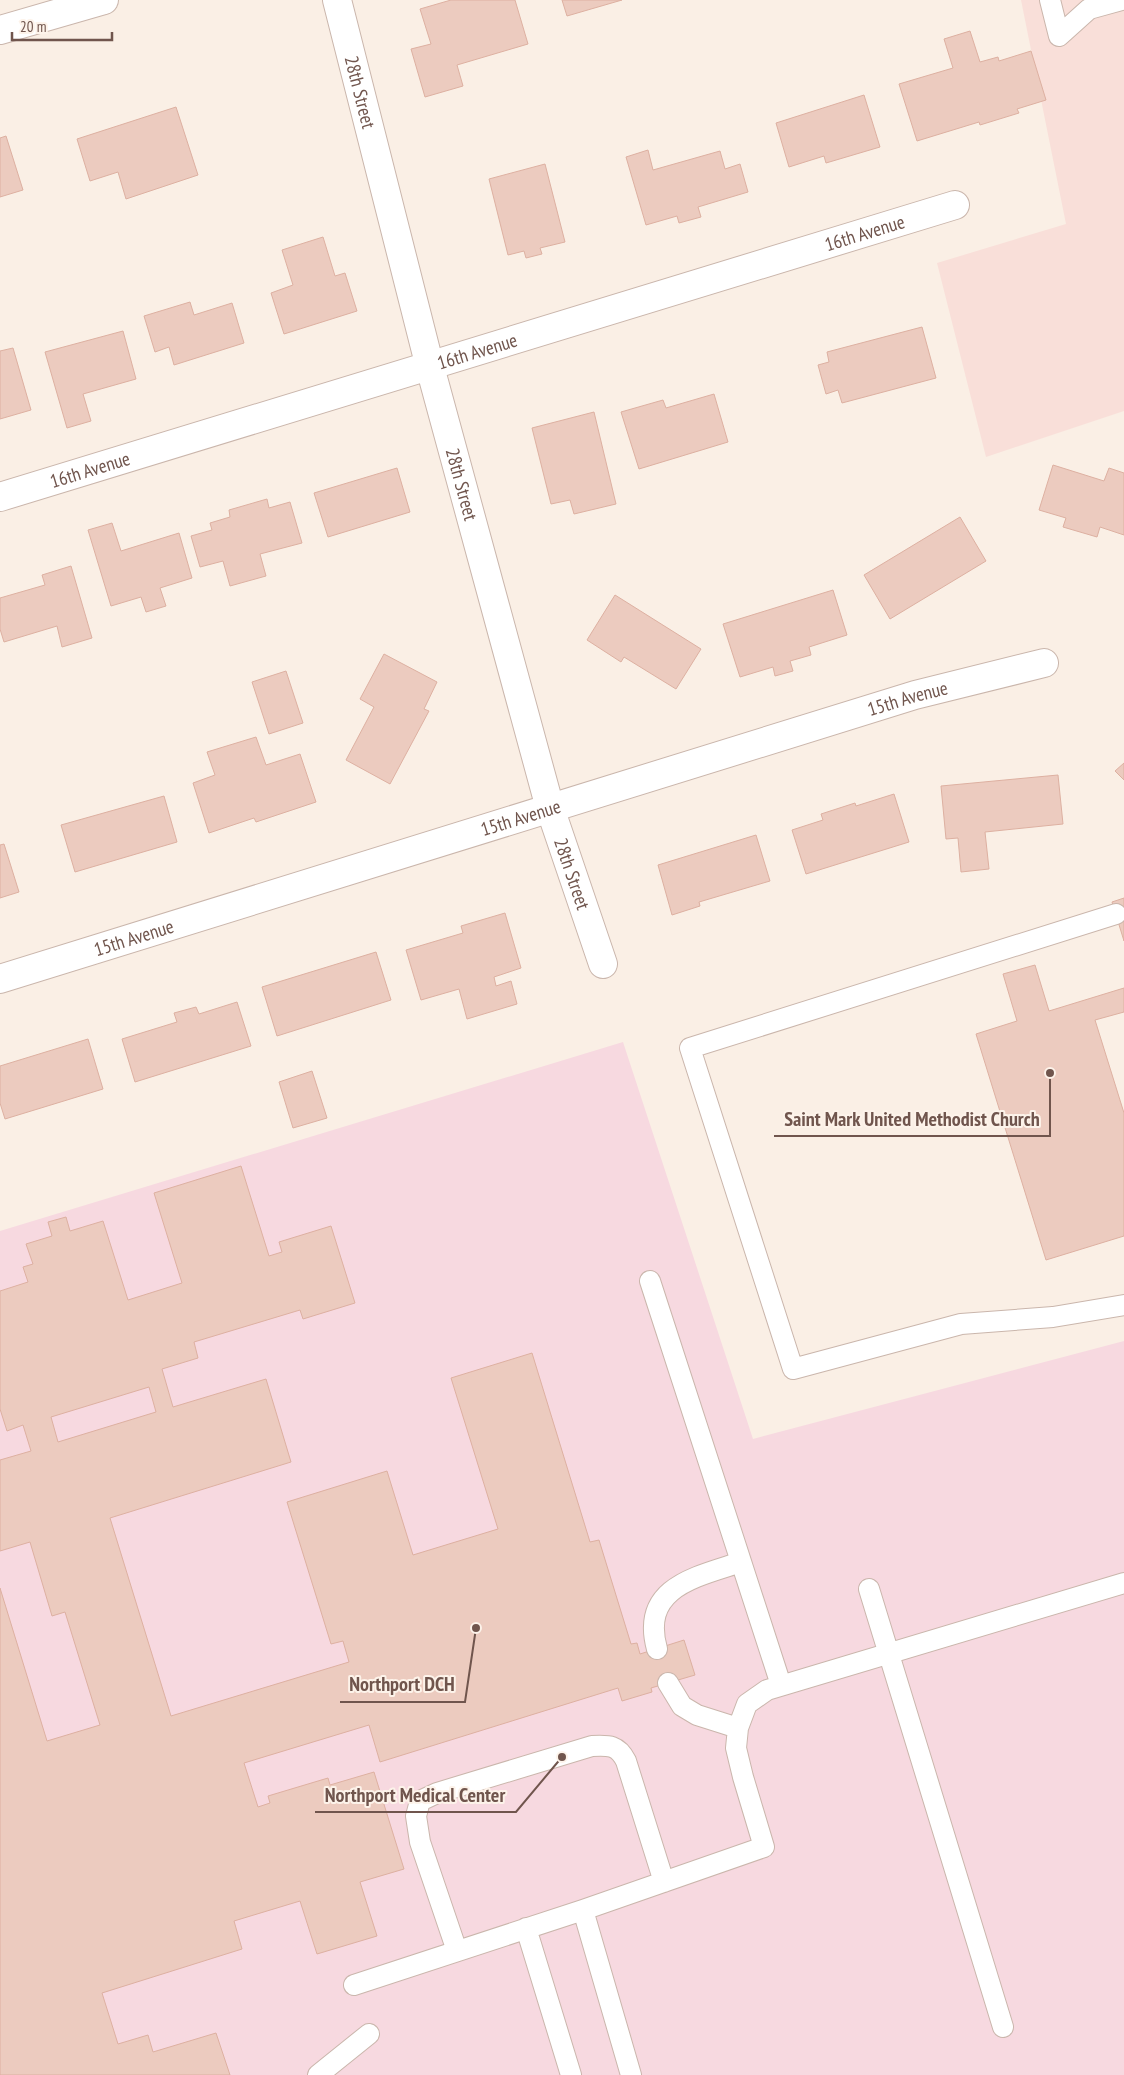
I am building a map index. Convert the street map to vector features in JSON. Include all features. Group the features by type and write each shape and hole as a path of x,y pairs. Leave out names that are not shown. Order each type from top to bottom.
{"street":[{"path":"0,30 104,0"},
{"name":"28th Street","path":"337,0 430,367 550,808 603,964"},
{"name":"16th Avenue","path":"0,497 955,205"},
{"name":"15th Avenue","path":"0,979 915,695 1044,663"}],"lane":[{"path":"1050,0 1059,36 1088,9 1117,1"},
{"path":"1116,914 690,1048 793,1369 961,1324 1053,1317 1124,1305"},
{"path":"650,1281 781,1685"},
{"path":"656,1649 653,1636 654,1620 661,1599 687,1580 741,1562"},
{"path":"354,1985 583,1910 764,1847 736,1748 738,1728 747,1704 767,1690 1124,1583"},
{"path":"869,1589 1002,2027"},
{"path":"668,1683 682,1706 697,1715 738,1728"},
{"path":"457,1951 420,1842 416,1816 420,1800 436,1793 592,1746 609,1745 622,1752 664,1882"},
{"path":"583,1910 631,2075"},
{"path":"526,1928 571,2075"},
{"path":"318,2075 369,2034"}],"shaded area":[{"path":"1021,0 1124,0 1124,411 986,457 937,263 1066,224"},
{"path":"623,1042 753,1439 1124,1341 1124,2075 0,2075 0,1231"}],"building":[{"path":"451,0 515,0 528,44 457,65 463,86 425,97 411,49 431,44 420,9"},
{"path":"562,0 622,0 567,16"},
{"path":"970,31 980,62 998,57 999,61 1031,51 1046,100 1017,109 1019,113 980,125 979,122 917,141 899,84 953,68 944,39"},
{"path":"864,95 880,147 826,163 824,156 789,167 776,123"},
{"path":"176,107 198,175 126,199 118,172 90,181 77,139"},
{"path":"6,136 23,190 0,197 0,138"},
{"path":"648,150 653,170 720,151 725,169 740,164 748,192 698,207 701,217 679,223 677,216 646,225 626,157"},
{"path":"545,164 565,242 540,248 542,254 526,258 524,251 508,255 489,179"},
{"path":"323,237 335,276 345,273 357,311 284,334 271,293 293,285 282,250"},
{"path":"190,302 194,315 232,303 244,343 174,365 169,347 155,352 144,316"},
{"path":"922,327 936,378 842,403 838,390 826,394 818,365 829,362 827,352"},
{"path":"123,331 136,379 83,394 91,421 67,428 45,352"},
{"path":"13,348 31,410 0,419 0,351"},
{"path":"714,394 728,442 639,469 621,412 663,400 666,408"},
{"path":"594,412 616,504 574,514 570,500 551,504 532,428"},
{"path":"1053,465 1104,481 1109,468 1124,473 1124,535 1100,527 1097,537 1063,527 1066,518 1039,510"},
{"path":"397,468 410,512 328,537 314,493"},
{"path":"267,499 269,508 290,502 302,543 260,554 266,576 230,586 223,561 200,567 191,536 212,530 210,523 230,517 229,510"},
{"path":"960,517 986,561 890,619 864,575"},
{"path":"112,523 121,551 179,533 192,578 160,588 166,606 146,612 141,597 111,606 88,530"},
{"path":"71,566 92,638 62,647 57,626 4,642 0,629 0,598 45,585 42,575"},
{"path":"833,590 847,635 809,647 811,655 790,661 793,671 775,676 773,667 740,677 723,624"},
{"path":"615,595 701,649 676,689 624,657 621,662 587,640"},
{"path":"384,654 437,682 424,709 429,711 390,784 346,760 374,707 360,699"},
{"path":"286,671 303,723 269,734 252,682"},
{"path":"256,737 266,765 300,754 316,802 256,822 254,818 209,833 193,783 215,775 207,752"},
{"path":"1124,763 1124,780 1115,771"},
{"path":"1058,775 1063,824 985,832 989,869 961,872 958,838 946,839 941,786"},
{"path":"894,794 909,842 806,874 792,830 823,820 821,814 855,803 856,806"},
{"path":"164,796 177,842 75,872 61,825"},
{"path":"756,835 770,881 699,902 700,906 672,915 658,865"},
{"path":"4,844 19,892 0,898 0,845"},
{"path":"1124,898 1124,941 1112,902"},
{"path":"505,913 521,968 494,977 496,986 511,981 517,1004 467,1019 459,989 421,1000 406,950 463,933 461,926"},
{"path":"376,952 391,1000 277,1036 262,987"},
{"path":"1035,965 1049,1011 1124,988 1124,1012 1095,1020 1124,1113 1124,1236 1046,1260 976,1034 1017,1021 1003,974"},
{"path":"237,1002 251,1046 135,1082 122,1039 177,1022 174,1013 196,1007 199,1014"},
{"path":"88,1039 103,1089 5,1119 0,1103 0,1066"},
{"path":"312,1071 327,1118 293,1128 279,1082"},
{"path":"241,1166 269,1256 282,1252 279,1242 331,1226 355,1303 303,1319 300,1310 194,1342 198,1358 162,1369 173,1407 266,1379 291,1462 110,1518 171,1716 349,1662 343,1641 331,1644 287,1502 387,1471 413,1555 498,1529 451,1378 532,1353 590,1542 599,1540 631,1644 637,1643 640,1654 684,1640 695,1675 651,1688 652,1692 622,1701 618,1688 380,1762 369,1725 244,1763 258,1807 270,1803 268,1796 328,1778 330,1785 374,1772 404,1869 360,1882 377,1936 317,1954 300,1901 234,1921 242,1949 102,1993 118,2044 148,2035 153,2052 216,2033 230,2075 0,2075 0,1588 47,1741 100,1725 65,1612 52,1616 30,1542 0,1551 0,1460 31,1451 23,1425 7,1431 0,1409 0,1291 28,1282 23,1267 33,1264 26,1244 52,1236 48,1222 66,1217 70,1231 103,1221 128,1300 182,1283 154,1193","holes":["149,1387 156,1412 58,1442 51,1417"]}],"place":[{"name":"Saint Mark United Methodist Church","path":"1050,1073"},
{"name":"Northport DCH","path":"476,1628"},
{"name":"Northport Medical Center","path":"562,1757"}]}
